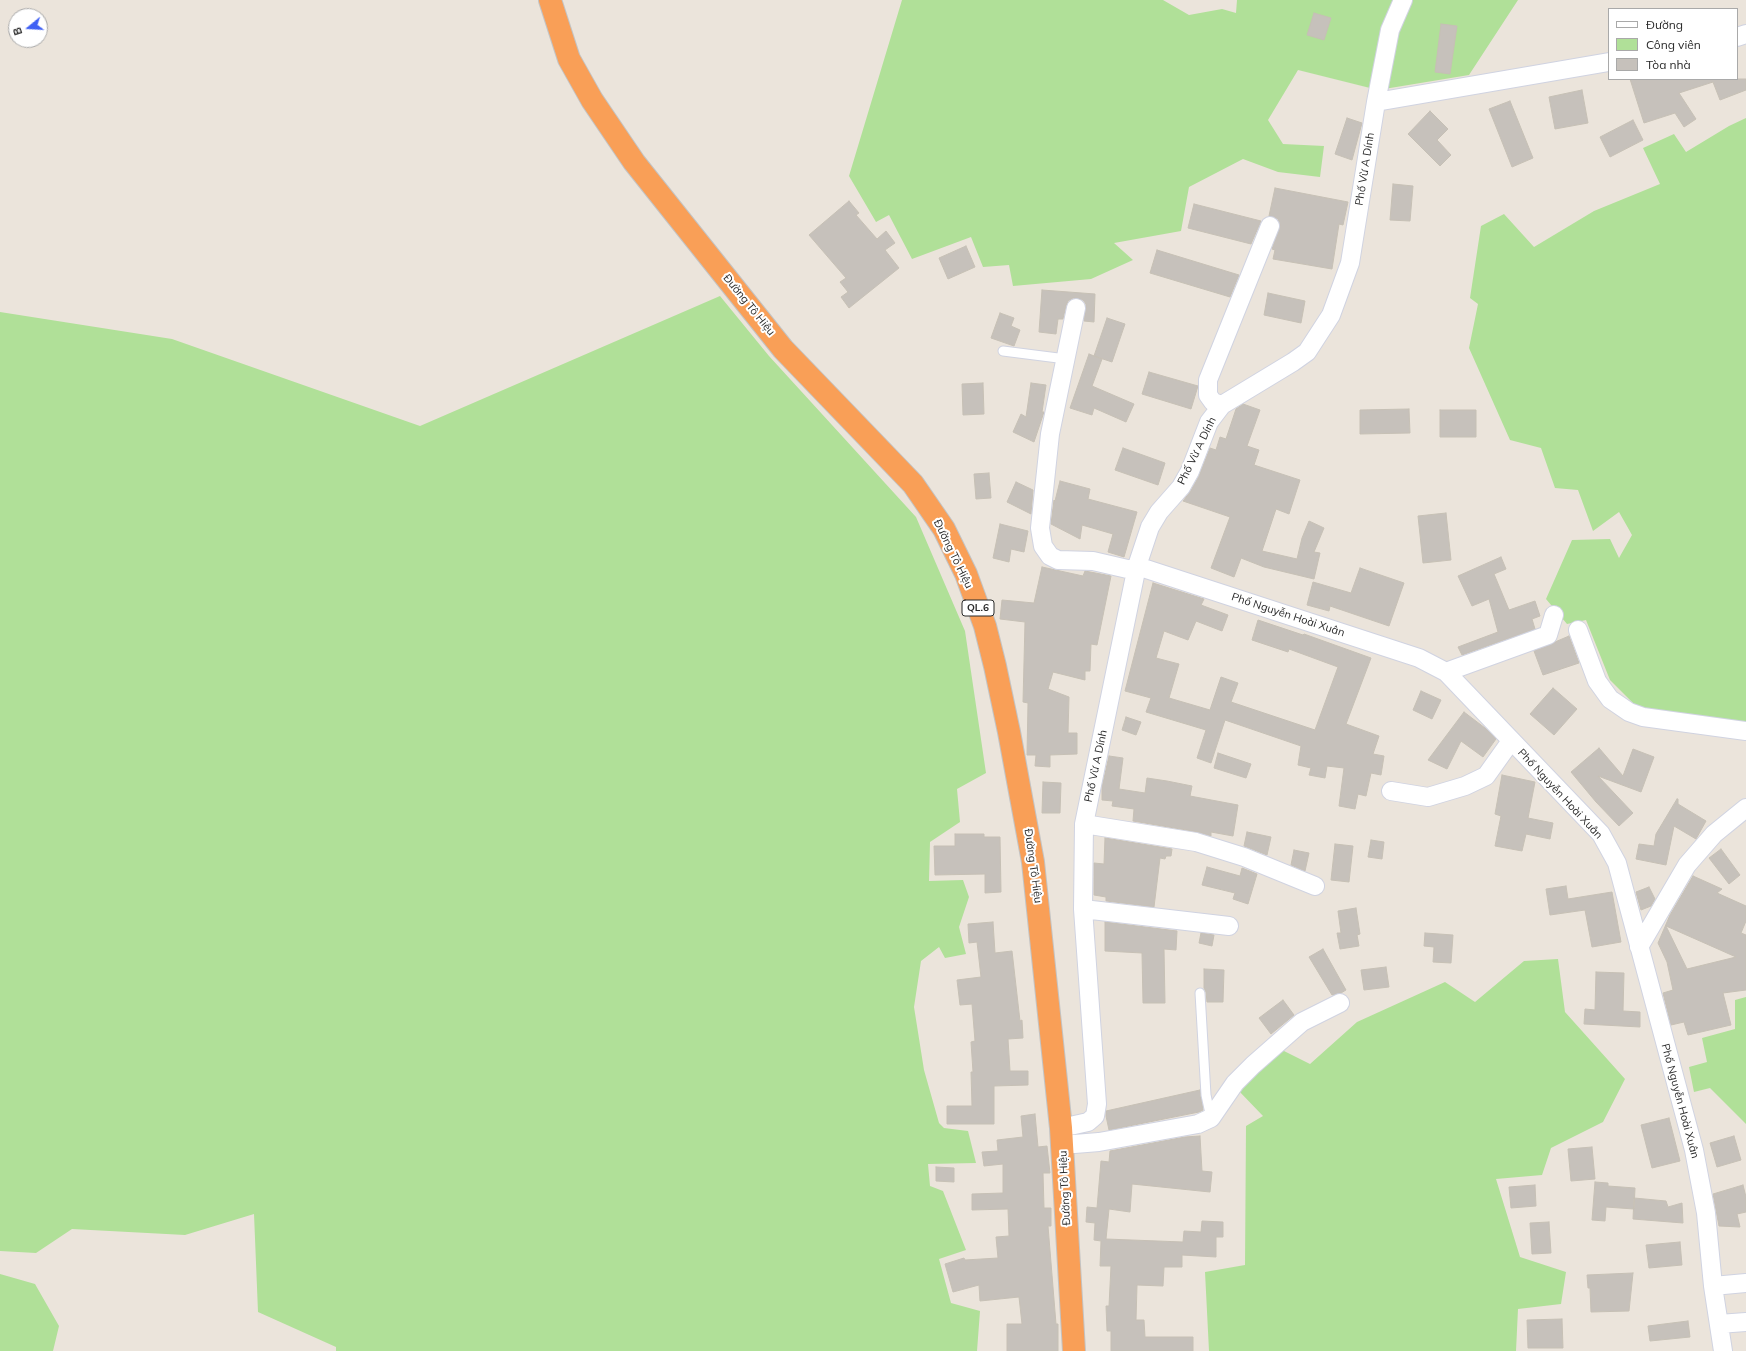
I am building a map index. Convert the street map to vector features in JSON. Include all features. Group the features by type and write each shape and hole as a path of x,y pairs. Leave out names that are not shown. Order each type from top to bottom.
{"highway":[{"name":"Đường Tô Hiệu","path":"550,0 569,59 592,100 634,162 783,349 913,484 944,529 966,574 985,626 992,652 1010,732 1033,862 1062,1136 1074,1351"}],"street":[{"name":"Phố Vừ A Dính","path":"1062,1136 1088,1122 1095,1116 1097,1104 1083,908 1084,824 1137,569 1150,527 1159,512 1182,487 1190,471 1209,422 1222,405 1307,352 1331,315 1350,263 1376,102 1390,30 1403,0"},
{"path":"1376,102 1608,62"},
{"path":"1222,405 1213,402 1208,395 1208,380 1270,226"},
{"name":"Phố Nguyễn Hoài Xuân","path":"1076,308 1050,434 1040,528 1043,546 1050,556 1058,560 1093,561 1137,569 1419,658 1446,672 1601,834 1616,863 1694,1150 1706,1213 1713,1286 1723,1351"},
{"path":"1446,672 1548,635 1554,615"},
{"path":"1578,630 1597,681 1610,700 1629,712 1643,717 1746,731"},
{"path":"1391,792 1428,797 1465,786 1486,776 1511,741"},
{"path":"1639,947 1687,866 1714,834 1746,808"},
{"path":"1084,824 1196,842 1244,857 1315,886"},
{"path":"1083,908 1229,926"},
{"path":"1062,1136 1107,1141 1198,1124 1211,1118 1235,1083 1253,1065 1302,1022 1340,1002"},
{"path":"1713,1286 1746,1283"},
{"path":"1719,1324 1746,1322"}],"lane":[{"path":"1003,351 1066,359"},
{"path":"1200,993 1206,1095 1211,1118"}],"green space":[{"path":"902,0 1163,0 1189,15 1222,9 1236,13 1237,0 1518,0 1469,75 1378,90 1298,70 1268,120 1283,144 1324,146 1320,177 1278,172 1243,159 1189,187 1181,231 1114,243 1133,260 1091,279 1013,286 1009,265 983,267 971,237 912,259 889,215 876,222 849,176"},
{"path":"1746,118 1746,722 1639,709 1610,680 1586,620 1567,624 1546,599 1572,540 1610,539 1619,558 1632,535 1619,512 1593,531 1578,490 1555,488 1541,448 1510,440 1469,348 1478,304 1470,298 1481,226 1504,214 1534,247 1594,211 1660,184 1643,148 1674,134 1686,152 1729,126"},
{"path":"720,296 769,356 916,517 965,631 986,773 957,789 960,822 930,842 929,881 963,880 969,897 959,927 966,954 945,958 939,947 921,961 914,1007 924,1070 939,1123 944,1128 968,1131 976,1163 928,1164 930,1186 943,1191 966,1250 939,1259 951,1303 980,1311 977,1351 336,1351 336,1347 258,1312 254,1214 185,1235 72,1229 36,1253 0,1251 0,312 172,339 420,426"},
{"path":"1558,959 1565,1012 1625,1079 1603,1122 1551,1148 1542,1175 1496,1179 1520,1257 1566,1272 1561,1304 1518,1309 1516,1351 1209,1351 1205,1272 1245,1265 1246,1126 1263,1116 1237,1089 1282,1050 1310,1064 1357,1022 1445,982 1475,1002 1524,961"},
{"path":"1746,997 1746,1124 1710,1088 1694,1092 1689,1067 1707,1062 1702,1038 1735,1029 1735,1000"},
{"path":"0,1274 35,1284 59,1326 53,1351 0,1351"}],"building":[{"path":"1314,13 1331,18 1324,40 1307,35"},
{"path":"1441,24 1457,26 1450,74 1435,72"},
{"path":"1746,79 1746,90 1720,100 1713,82 1679,93 1696,119 1684,127 1675,113 1644,123 1630,80"},
{"path":"1582,90 1588,123 1555,129 1549,97"},
{"path":"1510,101 1533,158 1512,167 1489,109"},
{"path":"1430,111 1448,129 1437,140 1451,155 1440,166 1408,134"},
{"path":"1347,118 1362,123 1352,160 1335,154"},
{"path":"1633,120 1643,140 1610,157 1600,137"},
{"path":"1393,184 1413,186 1410,221 1390,220"},
{"path":"1275,188 1348,202 1343,225 1339,224 1332,269 1273,259 1275,250 1272,249 1280,225 1278,219 1269,216"},
{"path":"849,201 859,213 856,215 877,239 886,231 895,243 885,250 899,268 849,308 841,297 848,292 840,282 846,278 809,235"},
{"path":"1194,204 1261,221 1251,244 1188,228"},
{"path":"966,246 975,267 948,279 939,258"},
{"path":"1157,250 1239,275 1230,297 1150,273"},
{"path":"1042,290 1095,294 1094,322 1084,321 1086,304 1083,300 1073,298 1068,301 1063,319 1058,319 1056,334 1039,332"},
{"path":"1268,293 1305,301 1301,323 1264,315"},
{"path":"1000,313 1014,318 1011,326 1020,330 1014,346 991,338"},
{"path":"1107,318 1125,324 1112,362 1094,356"},
{"path":"1089,354 1102,359 1092,386 1134,404 1126,422 1094,408 1092,415 1070,408"},
{"path":"1149,372 1198,386 1191,409 1142,394"},
{"path":"983,383 984,414 963,415 962,384"},
{"path":"1031,383 1046,385 1042,412 1044,412 1034,442 1013,432 1021,414 1026,417"},
{"path":"1243,404 1260,410 1247,446 1259,450 1254,465 1300,480 1289,514 1276,509 1262,551 1297,559 1302,538 1309,521 1324,528 1314,552 1320,553 1314,579 1264,567 1241,558 1234,577 1211,568 1230,517 1183,501 1199,476 1210,448 1216,450 1220,437 1226,439 1236,409"},
{"path":"1409,409 1410,433 1360,434 1360,410"},
{"path":"1440,410 1476,410 1476,437 1440,437"},
{"path":"1123,448 1165,463 1158,485 1115,470"},
{"path":"989,473 991,498 976,499 974,474"},
{"path":"1060,481 1090,489 1088,499 1137,512 1124,557 1108,552 1113,534 1082,525 1080,539 1051,524 1054,500 1055,501"},
{"path":"1016,482 1033,490 1031,514 1007,502"},
{"path":"1446,513 1451,560 1423,563 1418,516"},
{"path":"1000,524 1028,531 1024,552 1011,549 1009,562 993,558"},
{"path":"1501,557 1506,569 1494,574 1509,610 1535,601 1540,616 1532,619 1535,629 1462,655 1458,647 1498,632 1489,599 1472,606 1458,576"},
{"path":"1042,567 1083,576 1085,571 1111,576 1097,645 1091,644 1090,671 1085,671 1085,680 1053,672 1048,689 1069,697 1068,733 1077,733 1077,754 1050,755 1050,767 1035,766 1036,755 1027,755 1028,703 1023,702 1025,622 1000,619 1002,600 1034,603"},
{"path":"1360,568 1404,583 1389,626 1330,606 1329,611 1307,605 1313,582 1351,593"},
{"path":"1153,583 1204,599 1201,605 1228,615 1222,631 1196,621 1188,640 1164,631 1156,658 1179,664 1169,698 1210,710 1221,677 1238,683 1231,702 1315,730 1338,667 1289,649 1288,652 1252,640 1258,620 1303,635 1304,634 1371,658 1346,724 1379,736 1373,754 1384,756 1381,775 1371,773 1366,796 1358,794 1355,809 1339,806 1344,768 1327,766 1325,778 1309,775 1311,768 1298,765 1301,746 1225,720 1211,763 1197,758 1206,730 1146,712 1151,698 1125,691"},
{"path":"1569,636 1579,663 1543,675 1534,651"},
{"path":"1553,688 1577,709 1554,735 1530,714"},
{"path":"1421,691 1441,700 1432,719 1413,710"},
{"path":"1464,712 1485,728 1496,739 1483,757 1461,741 1447,769 1428,760"},
{"path":"1126,717 1141,722 1136,735 1122,730"},
{"path":"1599,748 1623,776 1633,749 1654,757 1641,792 1598,776 1633,813 1619,826 1596,802 1571,772"},
{"path":"1218,753 1251,764 1246,778 1214,768"},
{"path":"1109,756 1123,758 1119,789 1145,793 1147,778 1192,786 1190,796 1238,805 1233,836 1211,832 1211,836 1198,832 1133,821 1134,809 1112,806 1113,801 1102,800 1102,787"},
{"path":"1502,775 1535,782 1528,818 1553,823 1550,839 1526,834 1522,851 1495,846 1501,816 1495,814"},
{"path":"1043,782 1061,783 1060,813 1042,813"},
{"path":"1677,799 1678,804 1706,821 1696,839 1674,826 1666,865 1636,859 1639,844 1654,846 1656,834"},
{"path":"1247,832 1271,837 1267,855 1244,846"},
{"path":"955,834 984,834 984,837 1000,837 1001,892 985,893 985,874 935,875 934,846 955,846"},
{"path":"1105,838 1172,849 1171,856 1166,856 1165,859 1160,858 1154,907 1106,901 1106,897 1094,895 1094,863 1104,864"},
{"path":"1371,840 1384,842 1382,859 1368,857"},
{"path":"1335,844 1353,846 1349,882 1331,880"},
{"path":"1721,849 1740,875 1729,884 1709,858"},
{"path":"1294,850 1309,853 1305,871 1291,865"},
{"path":"1207,867 1240,876 1242,868 1257,874 1248,904 1233,899 1235,893 1202,885"},
{"path":"1693,876 1722,889 1717,893 1746,906 1746,921 1741,933 1746,935 1746,990 1723,993 1731,1025 1688,1035 1684,1022 1671,1025 1663,993 1673,990 1667,962 1658,943 1670,915","holes":["1666,926 1736,957 1687,969"]},
{"path":"1566,886 1568,899 1612,892 1621,942 1592,947 1585,910 1550,915 1546,889"},
{"path":"1649,887 1655,899 1651,906 1641,910 1636,892"},
{"path":"1356,908 1360,934 1357,935 1359,946 1340,949 1337,933 1341,933 1338,911"},
{"path":"993,922 995,953 1012,951 1020,1021 1022,1020 1023,1038 1008,1039 1010,1071 1028,1071 1028,1085 994,1086 994,1124 947,1124 947,1106 972,1106 971,1072 973,1072 971,1042 975,1041 972,1004 960,1005 957,980 981,977 977,942 969,943 968,924"},
{"path":"1105,922 1177,931 1176,950 1164,949 1165,1003 1143,1003 1142,953 1105,951"},
{"path":"1201,933 1214,935 1212,946 1199,943"},
{"path":"1425,933 1453,935 1451,963 1433,962 1434,947 1424,946"},
{"path":"1323,949 1346,990 1341,993 1332,995 1309,957"},
{"path":"1386,967 1389,987 1364,990 1361,970"},
{"path":"1204,969 1224,970 1223,1002 1207,1002 1204,988"},
{"path":"1596,972 1624,973 1623,1011 1640,1012 1640,1027 1584,1024 1585,1009 1595,1010"},
{"path":"1283,1000 1294,1015 1271,1034 1259,1018"},
{"path":"1200,1090 1203,1110 1199,1112 1109,1130 1106,1111"},
{"path":"1035,1114 1038,1147 1047,1146 1050,1173 1043,1173 1044,1208 1051,1208 1051,1226 1048,1226 1056,1324 1058,1324 1058,1351 1007,1351 1007,1324 1022,1324 1019,1297 980,1301 979,1285 953,1292 945,1264 964,1258 965,1260 998,1258 996,1237 1009,1236 1008,1209 972,1210 972,1194 1003,1193 1003,1164 984,1166 982,1152 998,1151 997,1140 1023,1137 1021,1116"},
{"path":"1669,1118 1680,1161 1652,1168 1641,1125"},
{"path":"1200,1136 1202,1171 1212,1172 1210,1192 1132,1184 1130,1212 1109,1209 1106,1239 1183,1242 1184,1231 1201,1232 1202,1221 1223,1222 1223,1237 1216,1237 1216,1257 1182,1255 1182,1267 1164,1267 1163,1286 1137,1285 1136,1320 1144,1320 1145,1337 1193,1337 1193,1351 1111,1351 1111,1331 1107,1331 1106,1306 1109,1306 1111,1266 1100,1266 1101,1241 1094,1240 1095,1223 1086,1222 1087,1207 1097,1208 1101,1161 1109,1162 1110,1151 1185,1137"},
{"path":"1734,1136 1741,1160 1717,1167 1710,1143"},
{"path":"1592,1147 1595,1179 1571,1181 1568,1149"},
{"path":"936,1167 954,1168 954,1182 936,1181"},
{"path":"1595,1182 1608,1183 1608,1186 1635,1188 1634,1209 1606,1207 1605,1221 1592,1220"},
{"path":"1535,1185 1536,1206 1511,1208 1509,1187"},
{"path":"1743,1185 1746,1197 1746,1212 1737,1214 1740,1227 1719,1226 1713,1194"},
{"path":"1634,1198 1666,1201 1668,1207 1682,1203 1683,1223 1633,1219"},
{"path":"1549,1222 1551,1253 1532,1254 1530,1223"},
{"path":"1680,1242 1682,1265 1649,1268 1646,1245"},
{"path":"1633,1273 1629,1311 1591,1312 1590,1288 1588,1288 1587,1275"},
{"path":"1562,1319 1563,1348 1528,1348 1527,1320"},
{"path":"1688,1321 1690,1337 1650,1341 1648,1326"}]}
